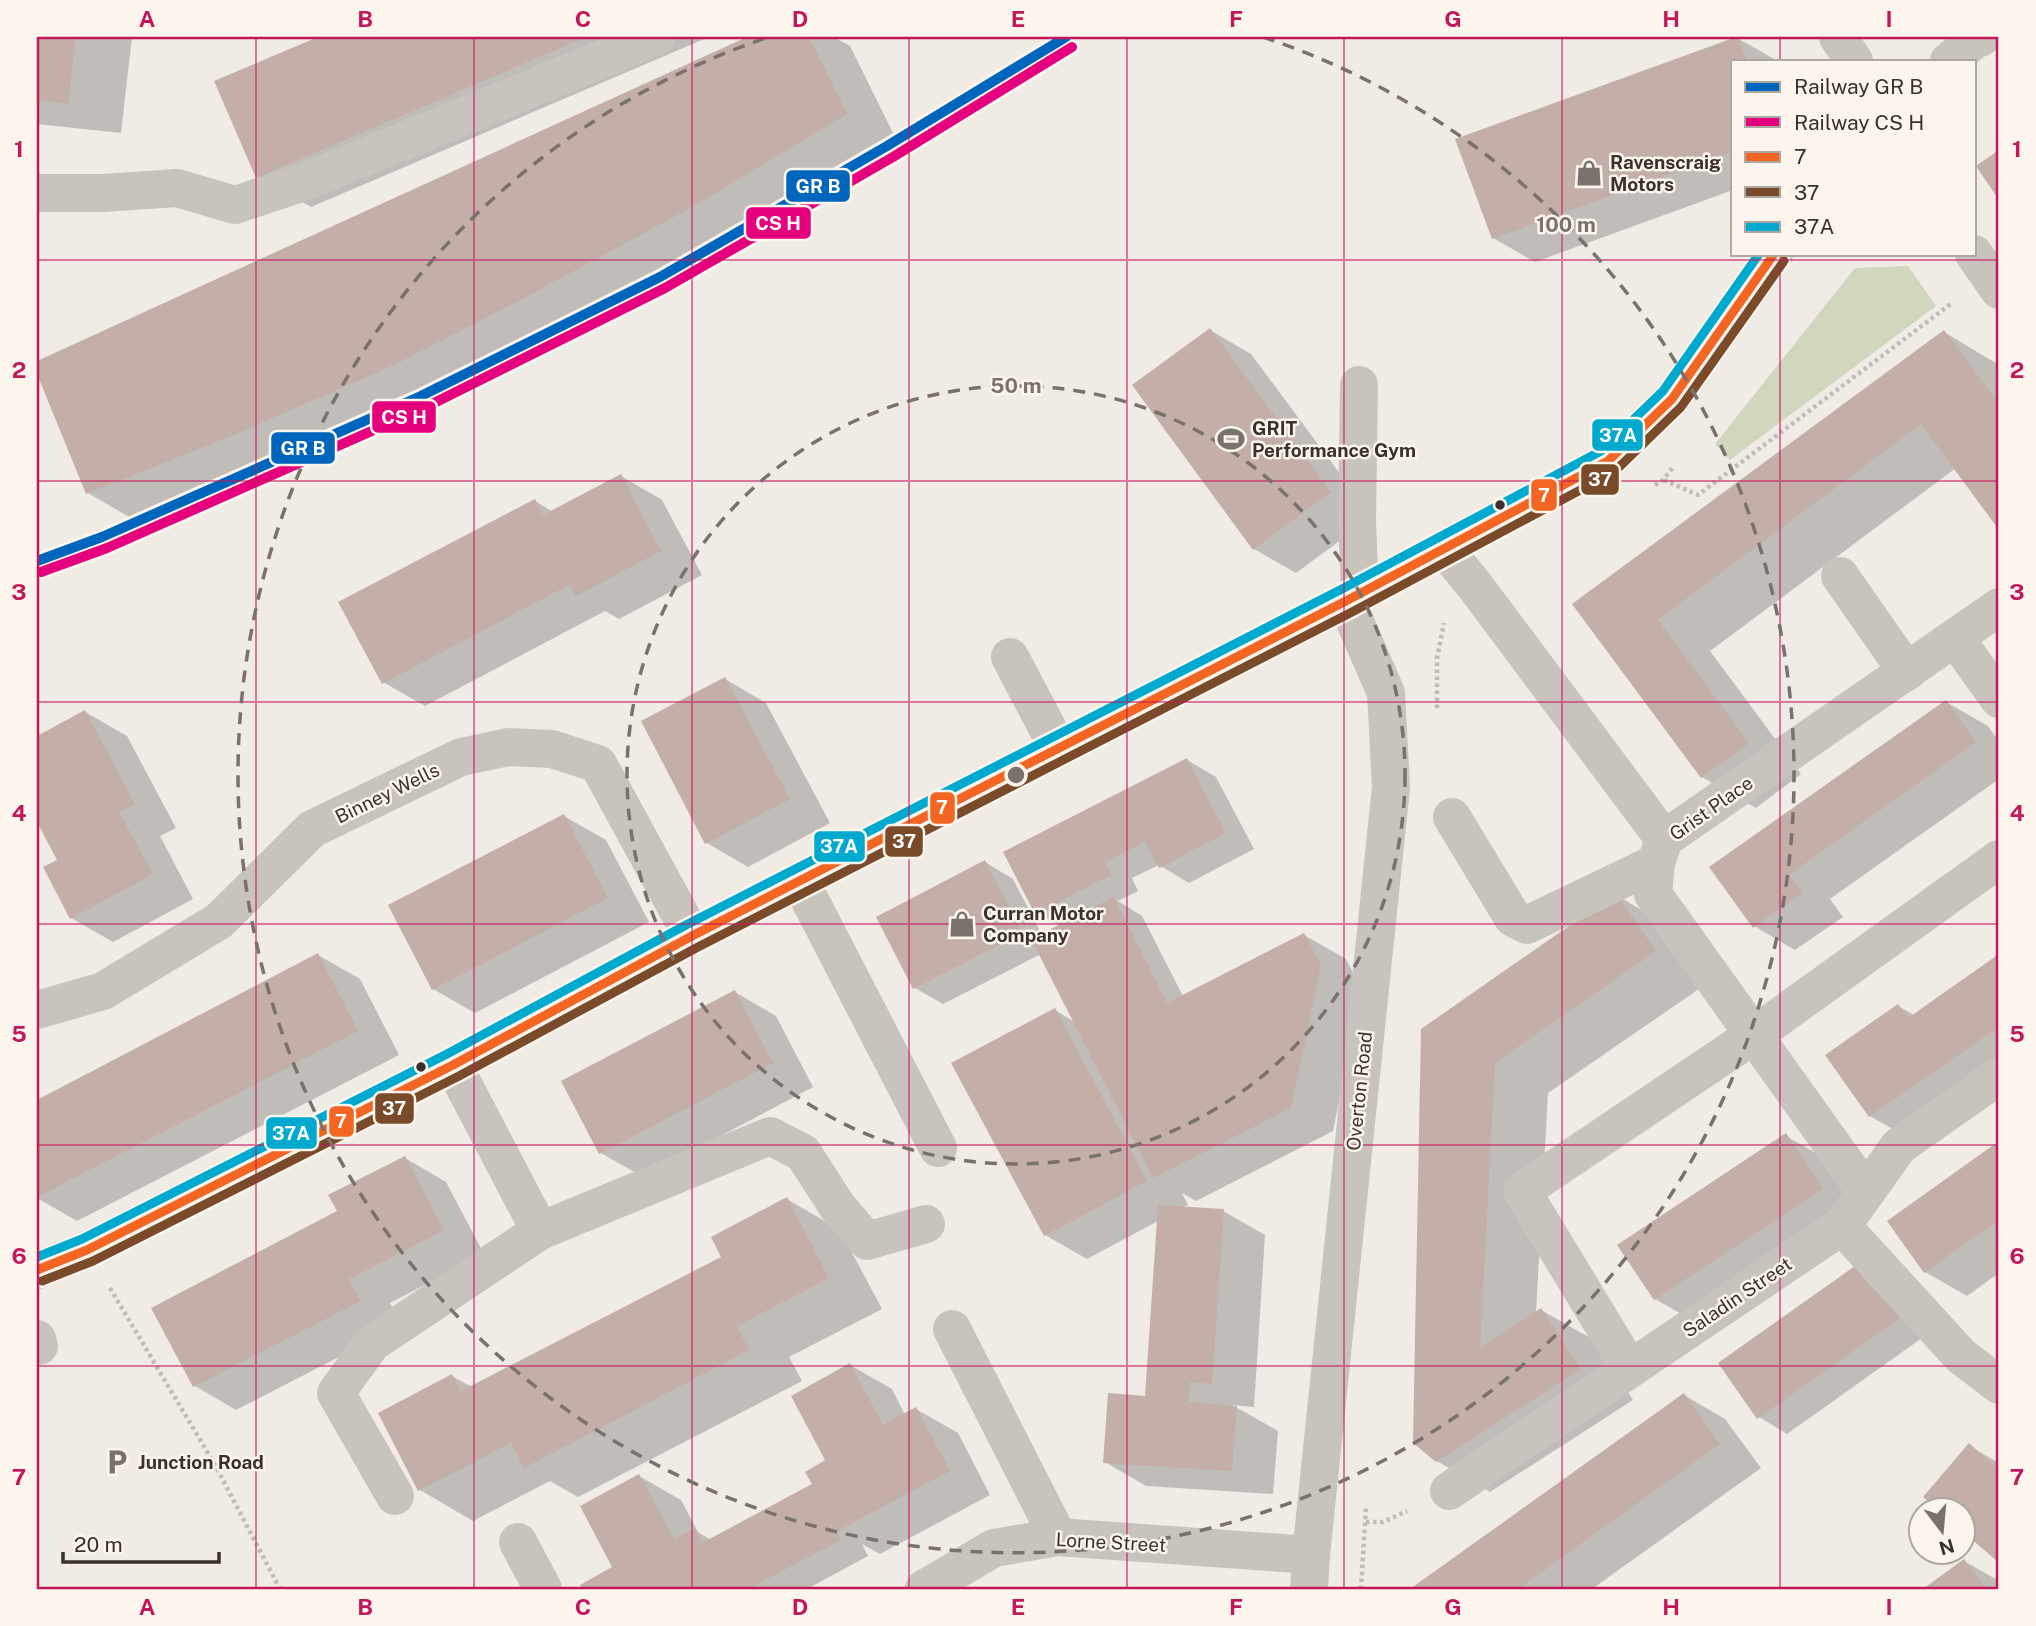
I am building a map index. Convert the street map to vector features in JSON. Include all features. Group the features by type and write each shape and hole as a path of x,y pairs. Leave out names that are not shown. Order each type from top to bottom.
{"street":[{"path":"37,193 103,193 177,188 235,205 307,181 656,37"},
{"path":"1838,37 1853,60"},
{"path":"1951,60 1982,37"},
{"path":"37,1270 87,1250 453,1065 692,936 1353,597 1608,461 1672,399 1773,256"},
{"path":"1353,597 1359,385"},
{"path":"1444,548 1475,586 1660,851 1527,925 1513,918 1452,817"},
{"path":"1840,576 1907,671"},
{"name":"Overton Road","path":"1310,1572 1391,787 1386,693 1353,597"},
{"name":"Grist Place","path":"1866,1192 1653,894 1660,851 1999,607"},
{"path":"1956,639 1999,699"},
{"path":"1010,657 1058,748"},
{"name":"Binney Wells","path":"37,1010 103,990 219,921 312,829 461,757 508,747 552,749 598,764 692,936"},
{"path":"1630,1369 1522,1191 1754,1035 1999,859"},
{"path":"800,881 938,1148"},
{"path":"453,1065 540,1231"},
{"name":"Saladin Street","path":"1450,1492 1842,1226 1899,1146 1999,1076"},
{"path":"395,1496 336,1393 372,1343 540,1231 770,1136 803,1153 837,1206 867,1241 926,1224"},
{"path":"1842,1226 1961,1356 1999,1385"},
{"path":"952,1329 1058,1537"},
{"name":"Lorne Street","path":"924,1589 994,1548 1058,1537 1310,1572"},
{"path":"519,1542 543,1589"}],"path":[{"path":"1663,480 1698,495 1987,273"},
{"path":"87,1250 215,1465 280,1589"}],"green space":[{"path":"1908,266 1936,306 1730,460 1715,444 1855,268"}],"building":[{"path":"37,37 76,37 68,104 37,100"},
{"path":"318,37 586,37 256,178 214,81"},
{"path":"747,37 809,37 847,114 696,205 396,364 243,431 86,494 37,374 37,361"},
{"path":"1736,37 1747,60 1731,60 1731,152 1492,239 1455,139"},
{"path":"1999,150 1999,200 1976,166"},
{"name":"GRIT Performance Gym","path":"1210,328 1331,492 1253,550 1132,385"},
{"path":"1944,330 1999,404 1999,530 1921,424 1658,620 1749,743 1701,778 1572,604"},
{"path":"621,474 661,551 576,596 569,585 382,684 338,602 535,499 543,515"},
{"path":"725,677 790,799 705,844 641,721"},
{"path":"1946,700 1976,742 1789,875 1802,893 1753,928 1709,867"},
{"path":"85,710 135,804 119,812 153,874 70,919 43,867 57,860 37,822 37,736"},
{"path":"1187,758 1226,833 1159,868 1145,842 1105,862 1111,875 1035,914 1003,852"},
{"path":"564,814 608,898 432,990 388,905"},
{"path":"985,860 1022,933 913,989 876,917"},
{"path":"1616,893 1656,951 1495,1063 1480,1348 1541,1308 1581,1369 1436,1462 1413,1443 1421,1029"},
{"path":"1114,897 1167,1003 1304,933 1321,965 1291,1108 1153,1178 1031,939"},
{"path":"318,953 358,1031 37,1197 37,1100"},
{"path":"1999,954 1999,1027 1869,1117 1825,1055 1898,1004 1908,1018"},
{"path":"735,990 773,1063 599,1154 561,1081"},
{"path":"1055,1008 1147,1181 1044,1236 951,1063"},
{"path":"1786,1133 1823,1189 1654,1300 1617,1245"},
{"path":"1999,1141 1999,1220 1924,1273 1887,1221"},
{"path":"405,1156 444,1230 349,1279 361,1301 193,1387 151,1308 337,1211 328,1195"},
{"path":"787,1197 829,1278 737,1326 749,1350 524,1468 511,1443 418,1491 378,1413 452,1374 461,1391 721,1257 711,1237"},
{"path":"1158,1205 1224,1209 1212,1384 1190,1382 1188,1402 1237,1406 1232,1471 1103,1463 1108,1393 1145,1396"},
{"path":"1862,1261 1902,1317 1757,1419 1718,1363"},
{"path":"850,1363 883,1425 916,1407 950,1471 837,1531 841,1540 748,1589 582,1589 580,1585 612,1567 580,1506 639,1474 674,1539 695,1528 702,1543 812,1484 805,1472 825,1460 791,1396"},
{"path":"1684,1393 1720,1444 1518,1589 1410,1589"},
{"path":"1969,1443 1999,1470 1999,1559 1997,1561 1976,1543 1976,1496 1924,1496"},
{"path":"1954,1566 1969,1566 1986,1589 1923,1589"}],"transit line":[{"path":"37,561 102,537 421,396 660,277 887,146 1066,37"},
{"path":"41,572 107,548 426,407 665,288 893,157 1072,47"},
{"name":"37A","path":"37,1257 82,1239 447,1054 686,925 1340,590 1601,451 1663,391 1758,256"},
{"name":"7","path":"37,1270 87,1250 453,1065 692,936 1346,601 1608,461 1672,399 1773,256"},
{"name":"37","path":"42,1281 93,1261 459,1076 698,947 1352,612 1614,472 1681,407 1784,261"}],"place":[{"name":"Ravenscraig Motors","path":"1589,173"},
{"name":"GRIT Performance Gym","path":"1231,439"},
{"name":"Curran Motor Company","path":"962,924"},
{"name":"Junction Road","path":"117,1462"}]}
